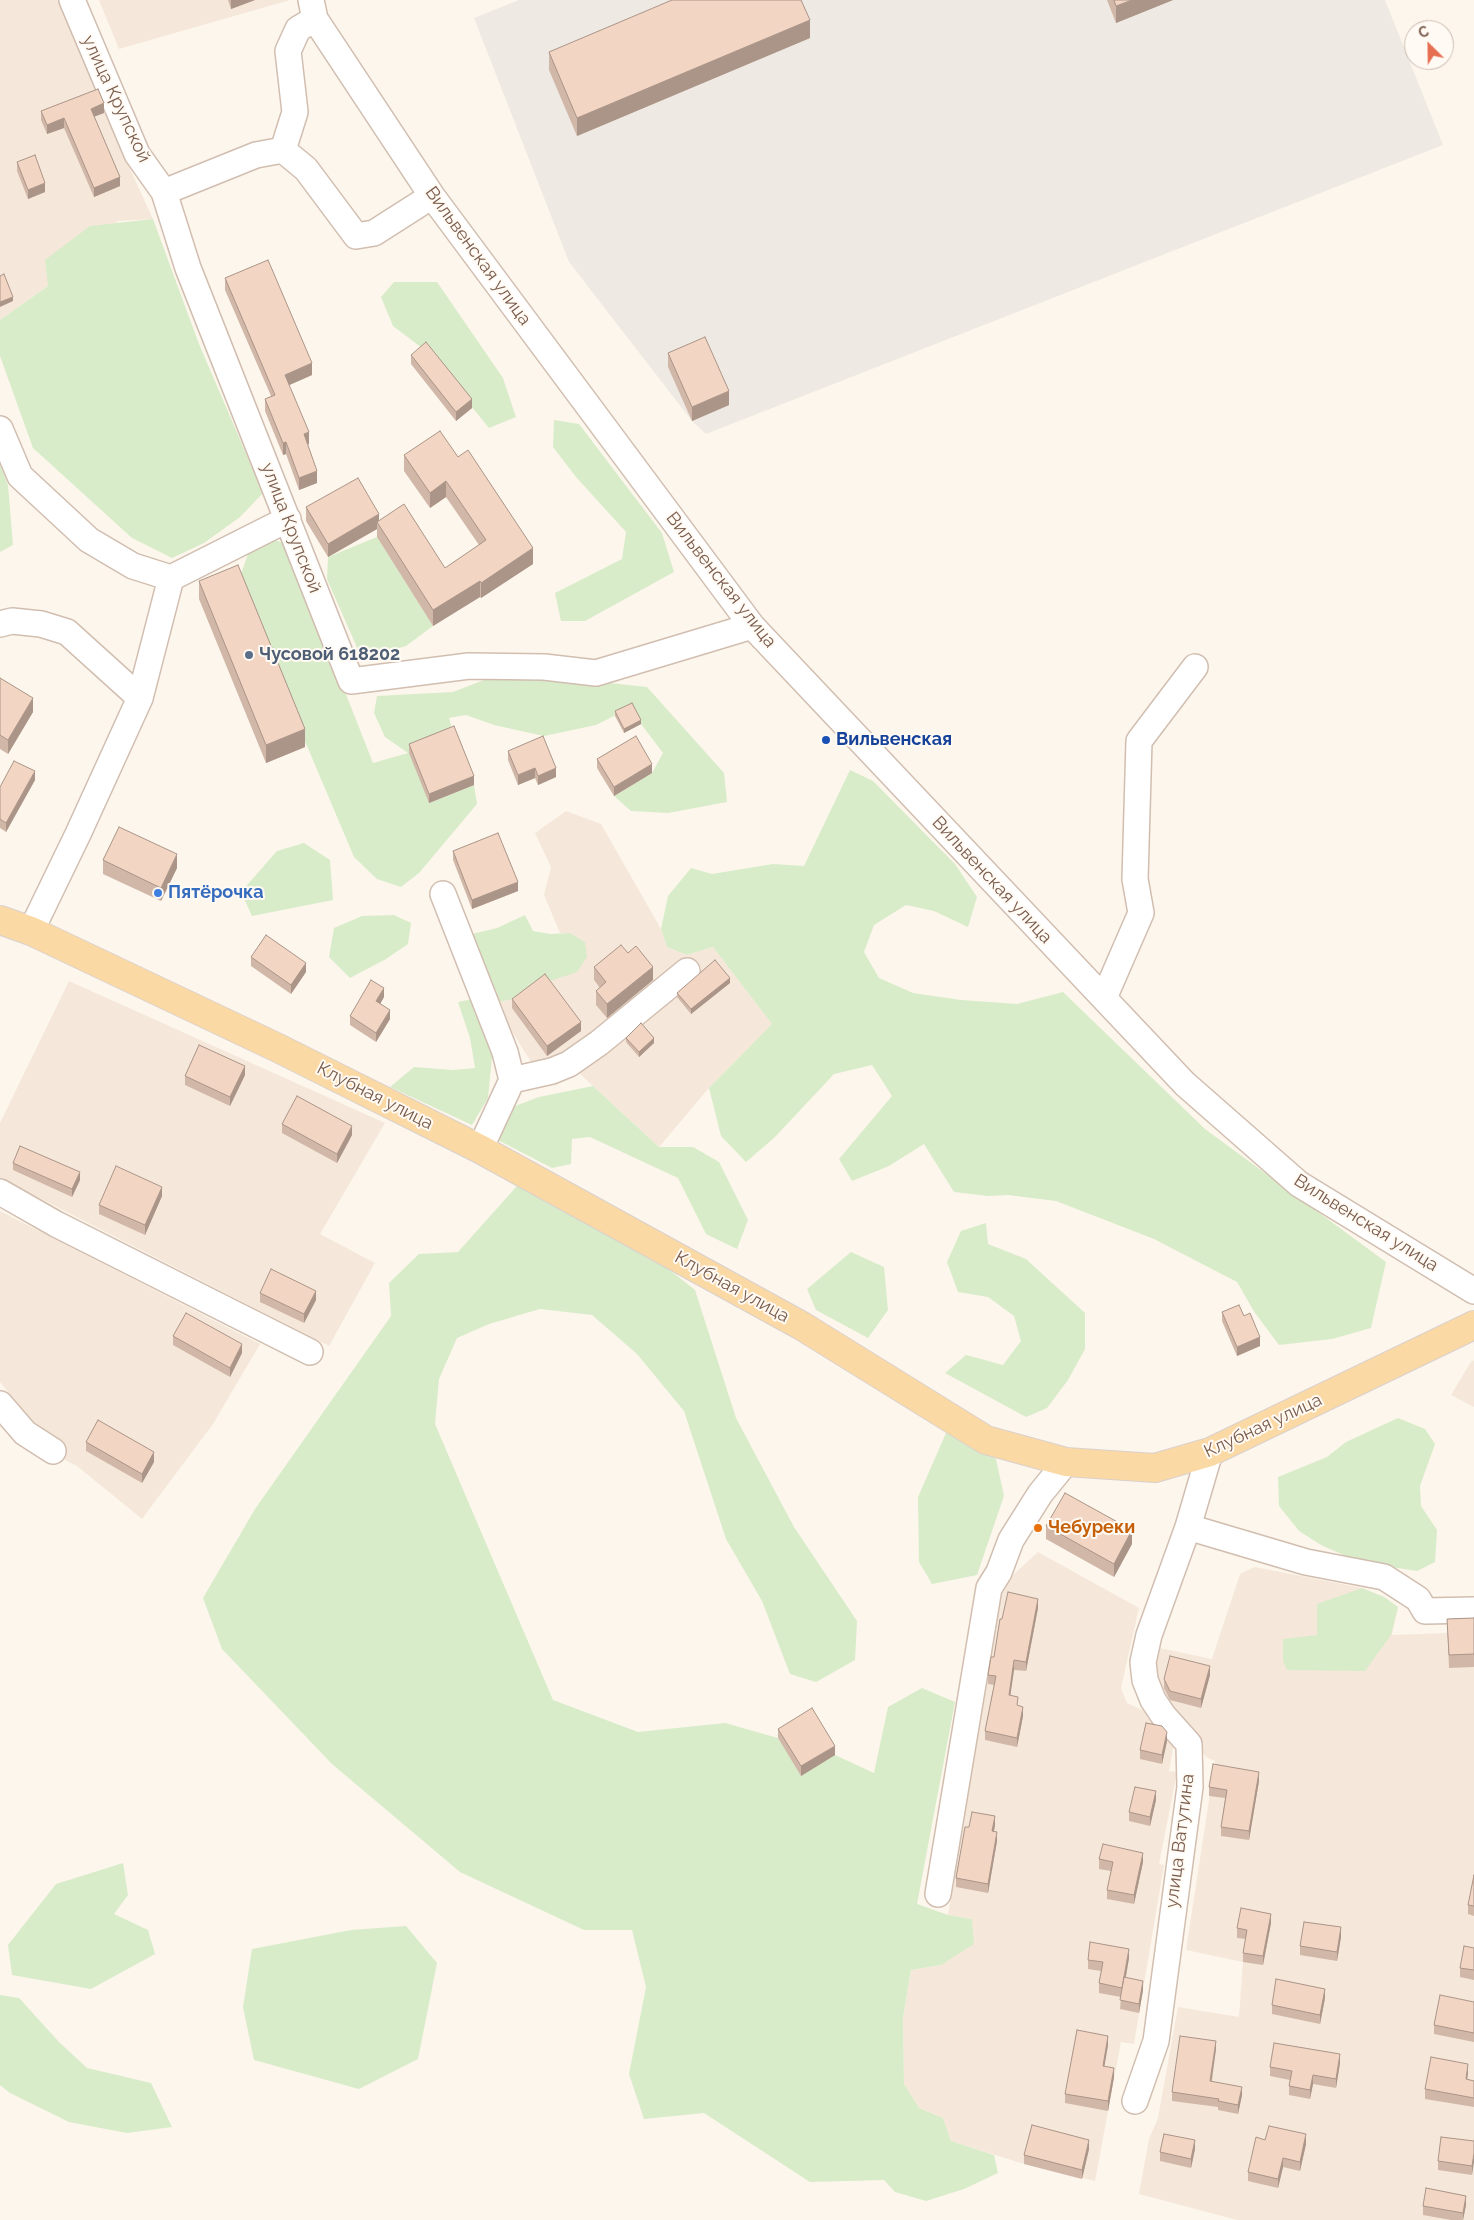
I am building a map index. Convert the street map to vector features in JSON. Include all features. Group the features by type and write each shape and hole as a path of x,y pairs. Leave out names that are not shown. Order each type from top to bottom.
{"main road":[{"name":"Клубная улица","path":"0,920 31,931 278,1048 480,1150 802,1326 986,1440 1066,1462 1155,1468 1210,1452 1474,1325"}],"street":[{"name":"улица Крупской","path":"72,0 137,154 164,192 188,268 351,681 469,666 544,668 596,673 752,626"},
{"path":"283,150 294,112 288,51 298,29 313,10"},
{"name":"Вильвенская улица","path":"313,10 432,196 752,626 1185,1084 1299,1184 1474,1291"},
{"path":"164,192 256,155 283,150"},
{"path":"283,150 306,169 356,236 374,233 432,196"},
{"path":"0,429 20,476 89,540 133,566 171,578 288,518"},
{"path":"31,931 140,698 171,578"},
{"path":"0,624 12,622 41,624 67,632 140,698"},
{"path":"1104,998 1141,913 1135,879 1139,741 1195,667"},
{"path":"443,894 505,1052 512,1080 480,1150"},
{"path":"512,1080 552,1071 569,1064 599,1043 687,971"},
{"path":"0,1192 56,1224 310,1352"},
{"path":"0,1404 24,1433 53,1451"},
{"name":"улица Ватутина","path":"1135,2100 1156,2041 1190,1787 1189,1744 1163,1715 1154,1700 1145,1680 1142,1662 1149,1635 1188,1527 1210,1452"},
{"path":"938,1894 989,1588 999,1572 1011,1540 1040,1494 1066,1462"},
{"path":"1188,1527 1306,1562 1384,1577 1418,1599 1425,1611 1474,1610"}],"shaded area":[{"path":"0,0 59,0 104,112 153,219 118,221 48,286 0,320"},
{"path":"99,0 290,0 119,49"},
{"path":"519,0 1385,0 1404,48 1404,70 1413,70 1443,145 706,434 692,421 569,262 474,18"},
{"path":"566,811 601,824 661,929 667,947 687,955 713,947 772,1024 709,1088 659,1147 579,1073 545,1084 494,1003 513,999 570,933 560,933 544,895 551,867 535,833"},
{"path":"69,981 385,1123 320,1234 375,1263 329,1346 0,1178 0,1123"},
{"path":"0,1211 260,1344 213,1424 142,1519 77,1466 65,1460 0,1382"},
{"path":"1472,1360 1474,1361 1474,1407 1451,1395"},
{"path":"1038,1552 1139,1608 1121,1688 1127,1703 1147,1712 1175,1737 1169,1771 1177,1772 1159,1864 1164,1865 1134,2044 1121,2042 1095,2181 1024,2164 951,2141 943,2118 919,2108 904,2084 903,2018 911,1970 941,1965 972,1919 948,1915 1003,1584"},
{"path":"1255,1567 1362,1588 1384,1597 1398,1607 1392,1635 1474,1632 1474,2220 1237,2220 1139,2194 1149,2139 1158,2118 1178,2007 1239,2017 1243,1962 1186,1950 1215,1761 1206,1757 1180,1724 1149,1673 1155,1647 1212,1659 1240,1574"}],"green space":[{"path":"153,219 199,344 263,493 240,517 204,543 172,558 132,538 33,448 0,356 0,320 48,286 45,260 90,226"},
{"path":"394,282 437,282 503,378 516,417 489,428 426,351 393,326 381,297"},
{"path":"554,420 579,424 662,533 674,572 585,621 561,621 555,593 622,559 626,532 576,477 553,447"},
{"path":"0,464 8,485 13,545 0,552"},
{"path":"377,537 433,626 406,646 362,659 327,579 328,557"},
{"path":"274,540 287,544 373,763 408,753 385,737 374,713 377,696 453,692 489,678 564,678 647,687 724,773 727,802 668,813 631,811 614,796 652,773 663,753 641,724 632,707 596,725 544,736 494,725 466,715 449,718 454,735 429,803 474,785 477,804 419,873 401,887 377,879 354,857 238,583 249,551"},
{"path":"850,770 873,781 955,864 977,897 968,927 934,911 906,905 874,925 864,952 879,978 913,993 961,1000 1017,1004 1063,992 1205,1129 1386,1262 1371,1328 1332,1339 1279,1345 1255,1313 1237,1282 1154,1239 1056,1201 1008,1195 988,1196 954,1192 924,1144 889,1166 852,1181 839,1159 892,1096 872,1065 834,1074 774,1138 746,1162 721,1136 709,1088 772,1024 713,947 687,955 667,947 661,929 668,896 691,868 712,874 773,864 804,866"},
{"path":"304,843 330,860 333,900 252,916 241,892 277,851"},
{"path":"394,915 411,923 408,944 386,959 350,978 329,957 334,928 362,916"},
{"path":"525,915 533,931 550,934 570,933 585,942 587,957 577,972 553,980 534,983 513,999 494,1003 472,934 497,928"},
{"path":"478,998 493,1047 488,1098 472,1125 390,1087 414,1067 453,1070 475,1068 470,1038 458,1002"},
{"path":"593,1086 659,1147 693,1147 719,1162 748,1220 737,1249 706,1234 678,1178 590,1137 572,1139 571,1164 552,1168 496,1139 507,1109 539,1097"},
{"path":"517,1186 666,1267 695,1290 736,1418 794,1527 857,1621 855,1660 816,1682 790,1674 762,1601 726,1539 684,1411 637,1354 592,1315 540,1309 489,1324 457,1338 439,1379 435,1424 553,1700 638,1732 725,1723 778,1738 801,1775 835,1755 874,1773 888,1707 922,1688 955,1702 917,1904 948,1915 972,1919 974,1944 941,1965 911,1970 903,2018 904,2084 919,2108 943,2118 951,2141 994,2155 998,2173 964,2189 926,2201 895,2192 884,2180 810,2182 704,2113 644,2119 629,2074 646,1987 632,1930 584,1930 460,1872 332,1764 222,1649 203,1598 255,1509 391,1316 389,1283 419,1254 458,1252"},
{"path":"986,1223 988,1244 1026,1259 1085,1313 1085,1349 1068,1380 1047,1408 1026,1417 945,1373 966,1355 1003,1365 1021,1341 1014,1316 988,1297 958,1292 947,1262 961,1231"},
{"path":"851,1252 884,1267 888,1310 868,1338 816,1310 807,1289"},
{"path":"1398,1418 1425,1429 1435,1444 1420,1486 1421,1506 1437,1530 1435,1562 1417,1571 1359,1562 1321,1545 1299,1531 1279,1506 1278,1477 1327,1457 1346,1442"},
{"path":"946,1433 996,1459 1004,1496 977,1575 932,1584 919,1562 918,1497"},
{"path":"1362,1588 1384,1597 1398,1607 1391,1635 1365,1671 1287,1670 1283,1661 1283,1639 1317,1635 1317,1604"},
{"path":"123,1863 128,1895 114,1914 148,1930 155,1954 91,1989 12,1975 8,1945 56,1884"},
{"path":"406,1926 437,1963 418,2059 359,2089 254,2060 243,2007 252,1949 351,1930"},
{"path":"0,1995 19,1998 59,2042 87,2068 151,2083 172,2127 127,2133 69,2122 10,2093 0,2085"}],"building":[{"path":"672,0 801,0 810,20 577,118 549,52"},
{"path":"1114,0 1132,0 1116,6"},
{"path":"98,89 104,103 91,109 120,177 94,188 64,118 47,125 41,111"},
{"path":"35,155 45,183 28,190 17,162"},
{"path":"268,260 312,363 285,375 309,432 304,434 317,471 299,478 286,442 283,443 265,399 275,395 225,278"},
{"path":"4,274 13,297 0,302 0,276"},
{"path":"705,337 729,391 692,407 668,353"},
{"path":"426,342 472,399 456,412 411,355"},
{"path":"440,431 458,457 468,450 533,548 481,583 480,581 433,610 377,522 404,504 445,568 486,540 446,481 430,493 404,455"},
{"path":"358,478 379,514 328,544 306,507"},
{"path":"238,565 305,729 266,745 199,581"},
{"path":"0,678 33,698 8,740 0,735"},
{"path":"632,703 641,720 624,729 615,711"},
{"path":"454,726 474,776 429,794 409,744"},
{"path":"543,736 556,768 538,776 535,768 518,775 508,751"},
{"path":"636,736 652,764 614,787 597,759"},
{"path":"14,761 35,771 6,823 0,819 0,787"},
{"path":"119,827 177,854 161,888 103,860"},
{"path":"498,833 518,882 472,900 453,851"},
{"path":"266,935 306,963 291,985 251,957"},
{"path":"621,945 628,953 636,946 653,967 607,1004 596,991 606,982 594,967"},
{"path":"715,960 730,978 691,1009 677,993"},
{"path":"545,974 581,1022 547,1046 512,999"},
{"path":"371,980 384,988 376,1001 390,1010 376,1033 350,1016"},
{"path":"641,1023 654,1038 639,1052 626,1038"},
{"path":"199,1045 245,1066 230,1097 185,1076"},
{"path":"297,1096 352,1126 337,1154 282,1124"},
{"path":"20,1146 80,1172 72,1189 13,1163"},
{"path":"116,1166 162,1187 145,1225 99,1205"},
{"path":"271,1269 316,1291 304,1314 260,1293"},
{"path":"1239,1305 1244,1316 1250,1313 1260,1337 1237,1347 1222,1312"},
{"path":"186,1313 242,1344 230,1368 173,1336"},
{"path":"98,1420 154,1452 142,1474 86,1442"},
{"path":"1065,1493 1132,1530 1114,1564 1046,1526"},
{"path":"1008,1592 1038,1599 1026,1662 1014,1660 1009,1695 1018,1697 1017,1705 1023,1707 1017,1738 985,1731 996,1676 988,1675 991,1657 994,1657 1000,1619 1002,1619"},
{"path":"1474,1618 1474,1654 1449,1655 1447,1619"},
{"path":"1170,1656 1210,1666 1201,1699 1170,1691 1164,1679"},
{"path":"812,1708 835,1746 801,1766 778,1729"},
{"path":"1146,1723 1162,1726 1167,1732 1162,1755 1140,1750"},
{"path":"1213,1764 1259,1772 1249,1831 1221,1827 1227,1790 1209,1787"},
{"path":"1135,1787 1156,1791 1150,1817 1129,1812"},
{"path":"972,1812 995,1816 992,1831 997,1832 988,1884 956,1878 965,1827 969,1827"},
{"path":"1103,1844 1143,1853 1134,1895 1107,1890 1113,1862 1099,1859"},
{"path":"1474,1875 1474,1906 1468,1905"},
{"path":"1241,1908 1271,1914 1263,1956 1243,1953 1247,1930 1237,1928"},
{"path":"1304,1922 1341,1927 1337,1952 1300,1946"},
{"path":"1090,1942 1129,1949 1122,1988 1099,1983 1103,1962 1088,1960"},
{"path":"1464,1946 1474,1948 1474,1970 1460,1968"},
{"path":"1124,1977 1143,1981 1139,2004 1120,2000"},
{"path":"1276,1979 1325,1989 1320,2015 1272,2005"},
{"path":"1440,1995 1474,2002 1474,2033 1434,2025"},
{"path":"1077,2030 1108,2036 1103,2066 1114,2068 1108,2101 1065,2094"},
{"path":"1180,2036 1216,2041 1210,2081 1242,2087 1238,2105 1218,2101 1219,2099 1172,2092"},
{"path":"1274,2043 1340,2054 1336,2079 1313,2075 1310,2090 1289,2086 1292,2071 1270,2067"},
{"path":"1431,2057 1468,2064 1466,2079 1474,2081 1474,2098 1425,2089"},
{"path":"1032,2125 1089,2140 1082,2170 1024,2155"},
{"path":"1269,2126 1306,2134 1300,2162 1283,2158 1278,2179 1248,2172 1256,2137 1265,2140"},
{"path":"1164,2134 1195,2140 1191,2159 1160,2152"},
{"path":"1441,2137 1474,2141 1472,2166 1438,2161"},
{"path":"1426,2188 1466,2196 1463,2213 1423,2206"}],"place":[{"name":"Чусовой 618202","path":"249,655"},
{"name":"Вильвенская","path":"826,740"},
{"name":"Пятёрочка","path":"158,893"},
{"name":"Чебуреки","path":"1038,1528"}]}
